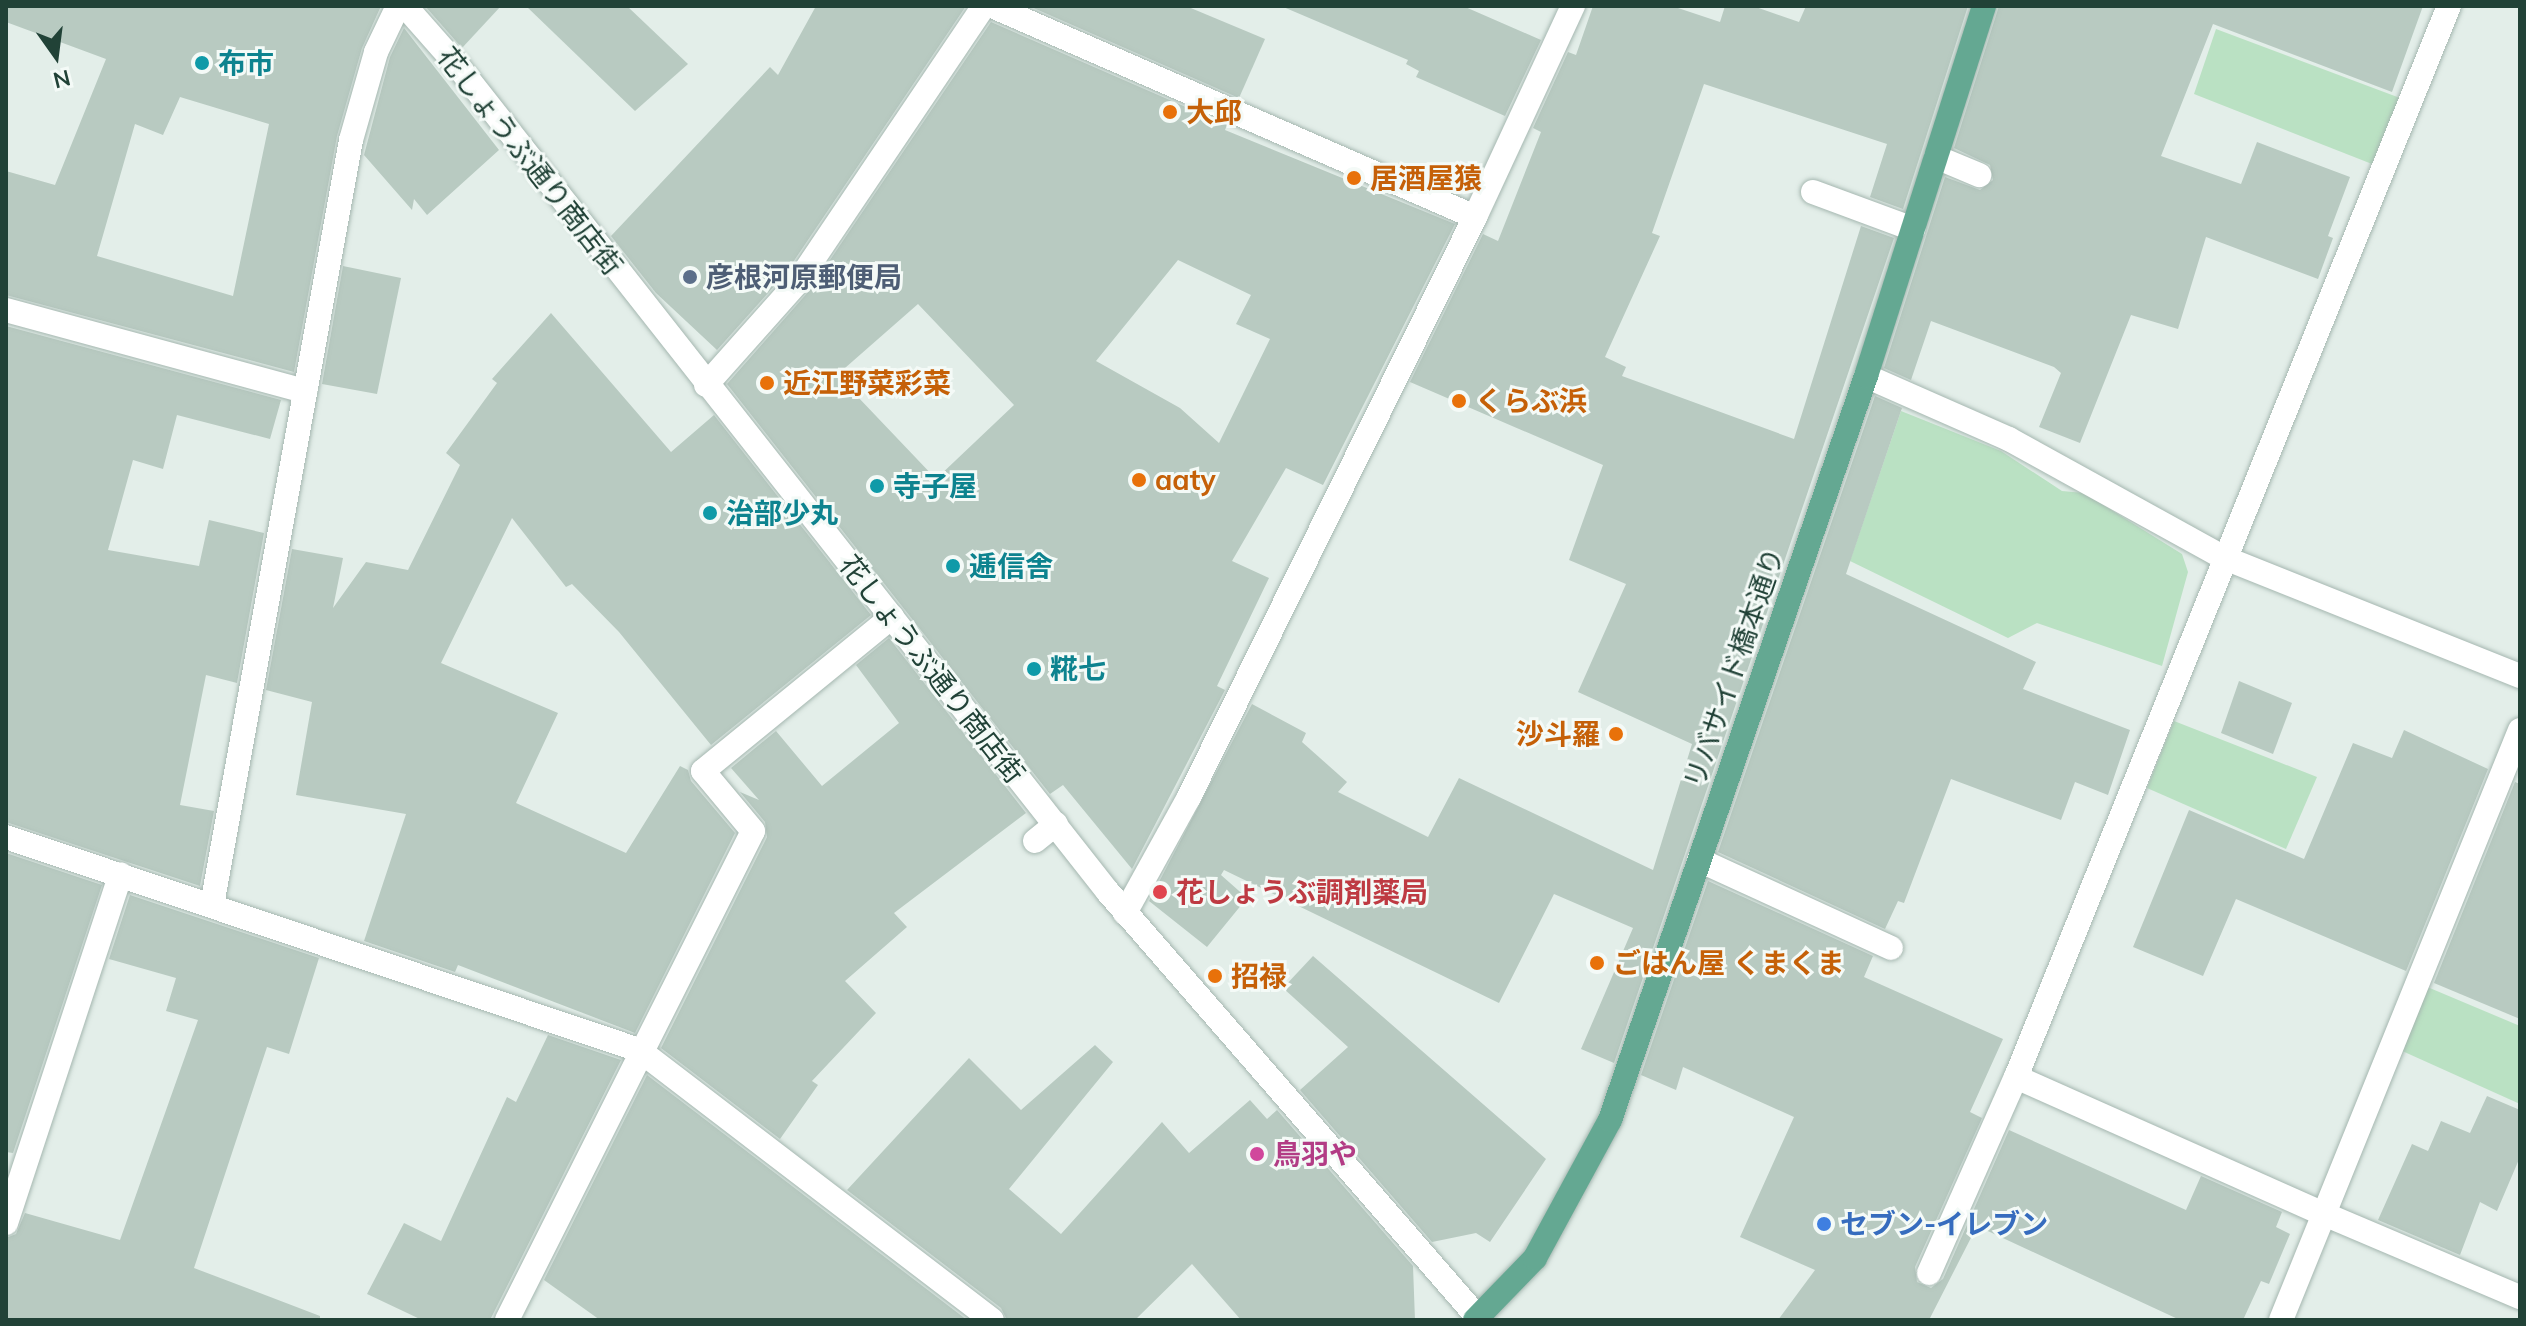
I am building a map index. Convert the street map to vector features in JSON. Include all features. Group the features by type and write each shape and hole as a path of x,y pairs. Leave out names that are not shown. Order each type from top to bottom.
{"main road":[{"name":"リバサイド橋本通り","path":"1478,1319 1535,1258 1610,1120 1866,376 1984,6"}],"street":[{"path":"212,905 361,99 398,6"},
{"name":"花しょうぶ通り商店街","path":"405,6 556,212 706,385 1056,824 1099,900 1125,913 1478,1319"},
{"path":"706,385 797,283 984,6"},
{"path":"992,6 1260,119 1475,217"},
{"path":"1125,913 1189,797 1475,217 1498,152 1573,6"},
{"path":"1929,1273 2016,1077 2052,983 2219,591 2225,558 2247,518 2299,391 2449,6"},
{"path":"1936,157 1979,175"},
{"path":"1813,192 1913,229"},
{"path":"6,310 305,391"},
{"path":"1866,376 2009,439 2153,510 2225,558 2410,627 2520,676"},
{"path":"512,1318 639,1050 753,831 703,771 892,617"},
{"path":"2281,1320 2324,1214 2353,1122 2520,730"},
{"path":"1035,841 1056,824"},
{"path":"6,837 639,1050 817,1177 992,1320"},
{"path":"1699,860 1891,948"},
{"path":"6,1223 121,874"},
{"path":"2016,1077 2520,1297"}],"green space":[{"path":"2216,29 2400,98 2372,164 2194,94"},
{"path":"1901,411 2001,451 2062,491 2084,493 2182,554 2188,572 2162,666 2037,623 2008,638 1850,561"},
{"path":"2174,721 2317,777 2286,849 2147,788"},
{"path":"2425,986 2520,1026 2520,1104 2400,1050"}],"building":[{"path":"6,6 381,6 362,48 337,136 294,372 6,295 6,171 55,185 106,59 6,22","holes":["180,97 269,124 233,296 97,256 135,124 163,135"]},
{"path":"425,6 501,6 462,48"},
{"path":"526,6 627,6 688,64 635,111"},
{"path":"816,6 966,6 785,274 717,350 656,293 611,236 770,67 778,75"},
{"path":"1029,6 1186,6 1265,39 1239,98"},
{"path":"1281,6 1463,6 1541,40 1505,116 1416,77 1419,71 1406,64 1408,60"},
{"path":"1593,6 1672,6 1720,22 1725,6 1753,6 1799,22 1806,6 1968,6 1903,209 1870,197 1887,144 1704,84 1652,233 1660,236 1605,357 1626,367 1622,376 1794,439 1861,226 1894,238 1614,1063 1581,1049 1633,928 1554,894 1499,1003 1224,870 1221,875 1247,898 1207,947 1149,901 1252,704 1306,733 1302,742 1347,782 1338,792 1428,837 1459,778 1653,870 1692,744 1578,692 1626,584 1569,560 1603,465 1410,382 1483,234 1498,241 1541,132 1533,128 1568,52 1576,55"},
{"path":"1999,6 2423,6 2392,92 2213,24 2161,156 2241,184 2257,142 2350,177 2328,236 2333,238 2318,279 2206,237 2178,329 2131,315 2080,443 2039,427 2061,373 2054,367 1931,321 1911,380 1884,368 1945,177 1980,190 1993,180 1990,165 1954,148"},
{"path":"991,22 1227,125 1225,130 1455,224 1323,485 1286,468 1232,561 1269,578 1217,686 1225,690 1132,869 1063,785 1050,794 727,384 809,291","holes":["1178,260 1251,295 1236,324 1270,339 1219,443 1180,408 1096,361","918,304 1014,405 936,479 837,375"]},
{"path":"404,28 499,150 427,215 414,199 412,210 364,155 390,57"},
{"path":"343,266 401,278 377,394 322,384"},
{"path":"551,313 671,452 714,415 871,615 711,745 619,632 572,584 566,587 512,518 441,663 558,713 516,803 626,853 680,766 688,770 691,781 735,833 635,1033 458,965 455,972 364,941 406,814 296,795 312,702 266,690 292,549 343,558 333,608 366,562 408,570 460,465 446,453 497,383 492,379"},
{"path":"6,326 281,400 270,439 177,415 163,469 133,460 108,550 199,566 209,520 264,533 237,683 206,675 180,805 214,811 200,886 6,822"},
{"path":"1875,396 1902,408 1846,574 2036,662 2023,689 2130,730 2108,795 2075,782 2061,820 1951,779 1904,903 1898,901 1885,929 1718,852"},
{"path":"889,638 1026,813 894,913 907,927 845,981 876,1013 812,1081 818,1085 780,1139 661,1048 767,837 765,822 740,792 759,800 731,768 776,731 822,786 899,723 856,665"},
{"path":"2239,681 2292,703 2273,754 2221,733"},
{"path":"2404,730 2488,769 2406,971 2236,899 2203,976 2133,947 2189,810 2304,859 2353,743 2392,758"},
{"path":"2515,782 2520,784 2520,1019 2434,983"},
{"path":"6,853 102,885 13,1153 6,1152"},
{"path":"1708,881 1873,956 1864,977 2003,1039 1970,1112 1982,1118 1915,1267 1917,1282 1931,1288 1943,1279 2009,1130 2186,1210 2201,1176 2282,1212 2276,1227 2290,1234 2269,1284 2261,1281 2243,1320 2180,1320 1977,1226 1929,1320 1778,1320 1815,1270 1740,1237 1794,1117 1683,1067 1676,1090 1641,1075"},
{"path":"130,895 319,958 289,1054 267,1047 194,1268 320,1316 320,1320 6,1320 6,1238 16,1234 25,1213 120,1240 198,1020 166,1011 176,978 109,959"},
{"path":"1313,956 1546,1159 1490,1242 1476,1233 1432,1242 1300,1090 1348,1047 1283,988"},
{"path":"548,1035 621,1060 490,1320 422,1320 367,1294 404,1223 441,1241 507,1097 516,1102"},
{"path":"1095,1045 1113,1062 1009,1189 1061,1234 1162,1122 1189,1153 1250,1100 1267,1119 1277,1110 1413,1266 1415,1320 1241,1320 1192,1264 1135,1320 1007,1320 1001,1308 847,1190 969,1058 1021,1110"},
{"path":"647,1075 967,1320 600,1320 544,1280"},
{"path":"2487,1096 2520,1110 2520,1157 2497,1211 2480,1202 2460,1255 2378,1220 2412,1144 2428,1151 2441,1121 2470,1133"}],"place":[{"name":"布市","path":"202,63"},
{"name":"大邱","path":"1170,112"},
{"name":"居酒屋猿","path":"1354,178"},
{"name":"彦根河原郵便局","path":"690,277"},
{"name":"近江野菜彩菜","path":"767,383"},
{"name":"くらぶ浜","path":"1459,401"},
{"name":"aaty","path":"1139,480"},
{"name":"寺子屋","path":"877,486"},
{"name":"治部少丸","path":"710,513"},
{"name":"逓信舎","path":"953,566"},
{"name":"糀七","path":"1034,669"},
{"name":"沙斗羅","path":"1616,734"},
{"name":"花しょうぶ調剤薬局","path":"1160,892"},
{"name":"ごはん屋 くまくま","path":"1597,963"},
{"name":"招禄","path":"1215,976"},
{"name":"鳥羽や","path":"1257,1154"},
{"name":"セブン-イレブン","path":"1824,1224"}]}
